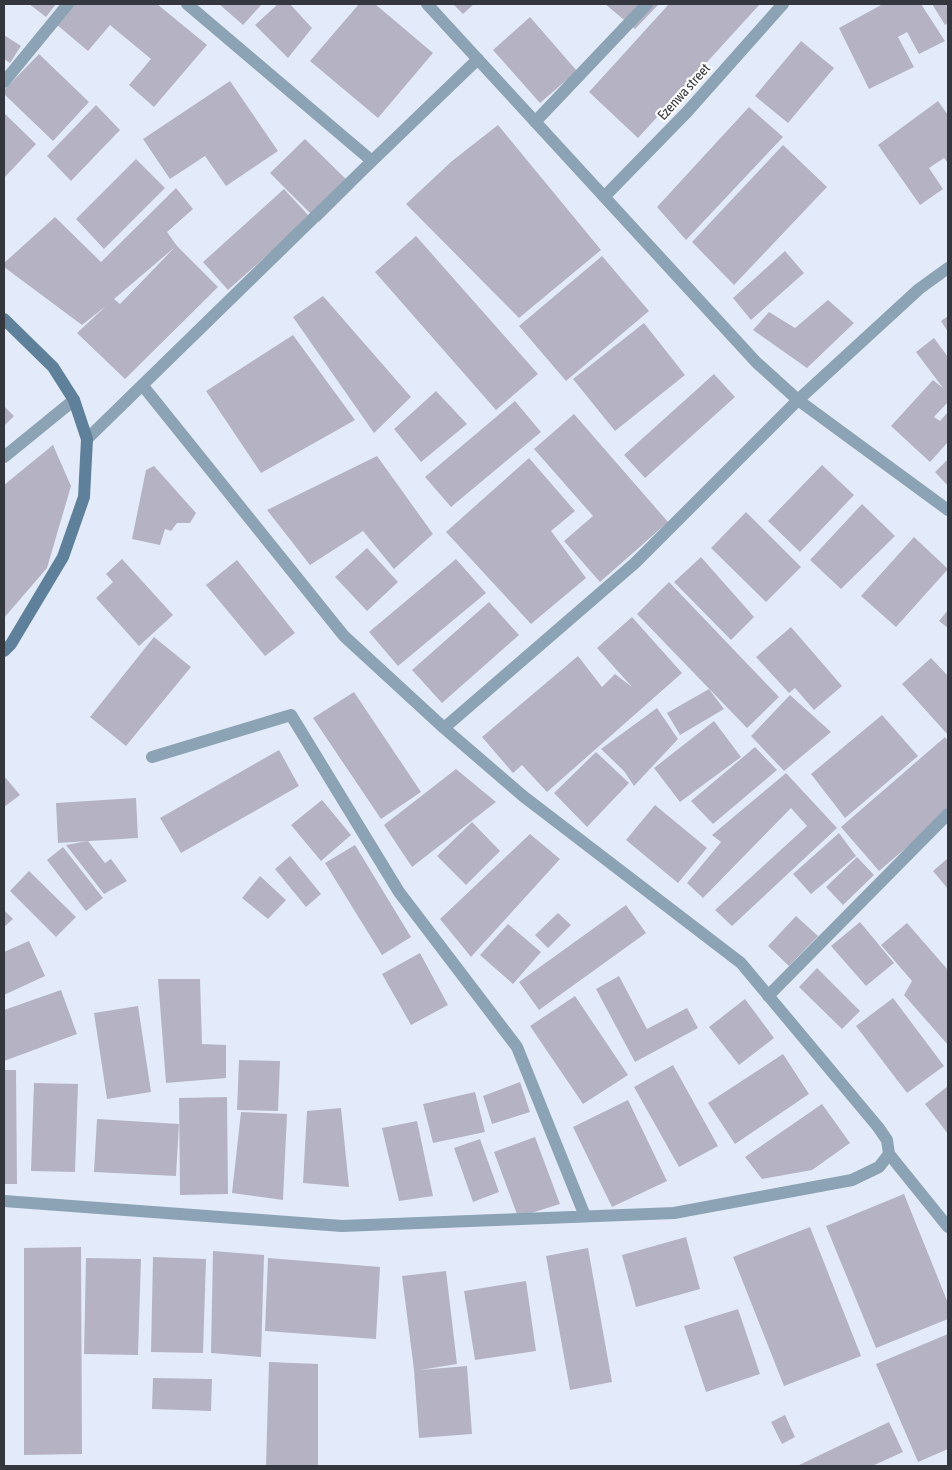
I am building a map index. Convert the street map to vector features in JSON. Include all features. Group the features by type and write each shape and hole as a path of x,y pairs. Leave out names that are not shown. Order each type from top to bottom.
{"street":[{"path":"4,82 68,4"},
{"path":"187,4 372,161"},
{"path":"427,4 756,362 798,400 948,510"},
{"path":"535,122 647,4"},
{"name":"Ezenwa street","path":"604,197 687,112 783,4"},
{"path":"87,439 478,59"},
{"path":"444,728 635,563 798,400 919,289 948,268"},
{"path":"4,319 53,367 74,400 87,439 84,497 63,557 11,644 4,651"},
{"path":"143,386 344,636 444,728 523,796 741,963 878,1126 887,1140 889,1154 948,1227"},
{"path":"4,457 74,400"},
{"path":"152,757 291,714 399,892 517,1047 585,1216"},
{"path":"768,996 948,814"},
{"path":"4,1201 342,1226 674,1213 852,1180 879,1168 889,1154"}],"building":[{"path":"29,4 56,4 46,17"},
{"path":"73,4 157,4 207,45 154,107 129,85 151,59 110,25 88,51 56,24"},
{"path":"219,4 262,4 243,25"},
{"path":"278,4 290,4 312,28 288,58 255,25"},
{"path":"359,4 375,4 433,53 378,118 310,61"},
{"path":"453,4 474,4 463,14"},
{"path":"605,4 659,4 635,29"},
{"path":"669,4 760,4 638,138 589,92"},
{"path":"883,4 921,4 945,41 919,54 907,32 898,37 914,67 869,89 839,28"},
{"path":"932,4 948,4 948,23 945,25"},
{"path":"530,17 577,71 540,103 493,50"},
{"path":"4,35 21,46 10,63 4,59"},
{"path":"801,41 834,68 788,123 755,96"},
{"path":"39,54 89,102 53,141 4,94 4,90"},
{"path":"230,81 278,151 226,186 205,156 170,179 143,139"},
{"path":"938,101 948,115 948,163 944,158 929,168 943,189 920,205 878,145"},
{"path":"96,105 120,130 71,181 47,156"},
{"path":"749,107 783,137 686,240 657,207"},
{"path":"4,113 36,144 4,178"},
{"path":"498,125 601,250 519,318 406,204 452,161"},
{"path":"305,139 354,187 319,222 270,173"},
{"path":"783,145 827,187 734,285 692,242"},
{"path":"136,159 165,188 104,249 76,219"},
{"path":"176,188 193,209 167,232 177,246 218,287 125,379 77,333 106,306 82,325 4,267 4,263 55,217 101,262","holes":["175,247 120,304 114,299"]},
{"path":"284,189 310,217 228,290 203,262"},
{"path":"416,236 538,374 496,410 375,272"},
{"path":"785,251 804,273 751,320 733,298"},
{"path":"602,256 649,311 566,381 519,326"},
{"path":"323,296 411,397 374,433 293,317"},
{"path":"828,300 854,323 807,368 753,330 769,312 795,328"},
{"path":"948,316 948,332 941,321"},
{"path":"644,323 685,375 615,431 573,379"},
{"path":"293,335 355,420 261,473 206,391"},
{"path":"934,338 948,357 948,402 934,417 940,421 948,412 948,442 930,462 891,426 933,380 943,388 916,352"},
{"path":"714,374 735,397 645,478 624,455"},
{"path":"436,391 467,424 421,462 394,429"},
{"path":"515,401 541,432 451,507 425,477"},
{"path":"4,406 14,416 4,426"},
{"path":"574,414 668,522 600,582 564,541 593,516 534,449"},
{"path":"53,445 71,486 47,568 4,618 4,485"},
{"path":"377,456 433,534 394,569 363,531 310,565 267,510"},
{"path":"529,458 575,511 551,531 586,578 531,624 446,532"},
{"path":"948,459 948,486 935,472"},
{"path":"822,465 854,495 800,552 768,521"},
{"path":"154,466 196,513 190,523 177,523 171,531 165,529 160,545 132,539 146,470"},
{"path":"862,504 895,536 841,589 810,560"},
{"path":"746,512 801,567 766,602 711,548"},
{"path":"914,537 948,569 896,627 861,596"},
{"path":"367,548 398,582 367,611 335,577"},
{"path":"701,557 754,617 731,640 674,582"},
{"path":"122,559 173,615 139,646 96,598 113,582 106,574"},
{"path":"456,559 486,593 398,666 369,632"},
{"path":"237,560 295,633 265,656 206,585"},
{"path":"669,582 779,697 747,728 637,614"},
{"path":"489,602 519,635 442,703 412,670"},
{"path":"948,610 948,628 939,621"},
{"path":"632,617 682,673 547,792 522,765 513,773 482,737 578,656 602,687 615,674 632,687 597,648"},
{"path":"791,627 842,686 814,710 795,688 789,693 756,657"},
{"path":"154,637 191,667 126,746 90,717"},
{"path":"931,658 948,676 948,735 902,684"},
{"path":"709,689 724,709 680,735 667,713"},
{"path":"354,692 421,792 381,819 313,718"},
{"path":"790,695 831,732 784,771 751,736"},
{"path":"657,708 678,739 634,786 624,771 601,749"},
{"path":"882,715 918,756 845,818 811,774"},
{"path":"714,721 741,757 680,802 654,768"},
{"path":"945,737 948,741 948,812 879,871 841,827"},
{"path":"755,747 777,770 713,824 691,801"},
{"path":"279,750 299,786 181,853 160,818"},
{"path":"596,752 629,783 587,827 554,793"},
{"path":"456,769 496,802 412,867 384,825"},
{"path":"786,773 837,828 732,926 715,910 807,826 791,808 703,898 687,883 721,842 712,835"},
{"path":"4,776 20,795 4,807"},
{"path":"136,798 138,838 58,843 56,803"},
{"path":"322,800 351,835 321,861 291,825"},
{"path":"655,805 707,848 678,883 626,840"},
{"path":"472,822 500,851 466,885 437,856"},
{"path":"839,833 856,856 811,894 793,874"},
{"path":"530,834 560,859 471,957 440,919"},
{"path":"88,841 105,863 111,859 127,881 104,894 66,845"},
{"path":"355,845 411,937 382,955 325,863"},
{"path":"63,847 103,898 86,911 47,860"},
{"path":"290,856 321,894 306,907 275,869"},
{"path":"857,857 874,875 843,905 826,887"},
{"path":"948,858 948,889 933,871"},
{"path":"29,871 76,917 56,937 10,891"},
{"path":"260,876 286,900 268,919 242,898"},
{"path":"626,905 646,933 539,1010 519,982"},
{"path":"5,911 13,919 4,927 4,913"},
{"path":"558,913 571,925 548,948 535,935"},
{"path":"796,916 818,936 789,966 768,946"},
{"path":"860,922 894,963 866,986 831,946"},
{"path":"907,923 948,970 948,1045 904,995 912,981 881,945"},
{"path":"508,924 541,952 513,984 480,955"},
{"path":"29,941 45,976 4,995 4,952"},
{"path":"420,953 448,1005 411,1025 382,974"},
{"path":"817,968 860,1011 842,1029 799,987"},
{"path":"619,976 647,1029 687,1008 698,1028 635,1062 596,989"},
{"path":"158,979 200,979 202,1044 226,1045 226,1078 166,1083"},
{"path":"61,990 77,1034 4,1061 4,1010"},
{"path":"575,996 628,1075 583,1104 530,1026"},
{"path":"893,998 944,1066 907,1093 856,1026"},
{"path":"745,999 774,1038 739,1065 709,1027"},
{"path":"138,1006 151,1092 107,1099 94,1013"},
{"path":"783,1054 809,1094 735,1144 708,1103"},
{"path":"239,1060 280,1061 278,1111 237,1110"},
{"path":"673,1065 718,1146 679,1167 634,1087"},
{"path":"4,1070 16,1070 17,1184 4,1184"},
{"path":"520,1082 530,1112 492,1124 483,1096"},
{"path":"34,1083 78,1084 75,1172 31,1171"},
{"path":"948,1086 948,1134 925,1104"},
{"path":"475,1092 485,1132 433,1143 423,1104"},
{"path":"227,1097 228,1194 180,1195 179,1098"},
{"path":"628,1100 667,1181 612,1207 573,1127"},
{"path":"822,1104 850,1143 812,1170 762,1179 745,1157"},
{"path":"341,1108 349,1187 303,1183 307,1111"},
{"path":"241,1112 287,1114 283,1200 232,1193"},
{"path":"97,1119 179,1124 176,1176 94,1172"},
{"path":"417,1121 433,1196 399,1201 382,1128"},
{"path":"535,1137 560,1204 518,1217 494,1152"},
{"path":"480,1139 499,1192 473,1202 454,1148"},
{"path":"904,1194 948,1303 948,1319 876,1348 826,1226"},
{"path":"810,1227 861,1356 784,1386 733,1257"},
{"path":"686,1237 700,1289 636,1307 622,1255"},
{"path":"81,1247 82,1454 24,1455 24,1248"},
{"path":"588,1248 612,1382 570,1390 546,1256"},
{"path":"213,1251 264,1255 261,1357 211,1353"},
{"path":"153,1257 206,1259 203,1353 151,1352"},
{"path":"86,1258 141,1259 138,1355 84,1354"},
{"path":"268,1258 380,1267 376,1339 265,1331"},
{"path":"446,1271 457,1364 420,1370 467,1366 472,1434 419,1438 414,1370 402,1276"},
{"path":"526,1281 536,1351 475,1360 464,1291"},
{"path":"738,1309 760,1374 706,1392 684,1326"},
{"path":"948,1334 948,1449 918,1462 876,1364"},
{"path":"269,1362 318,1364 318,1466 266,1466"},
{"path":"153,1378 212,1379 211,1411 152,1409"},
{"path":"785,1415 795,1437 782,1444 771,1422"},
{"path":"889,1422 903,1452 872,1466 797,1466"}]}
